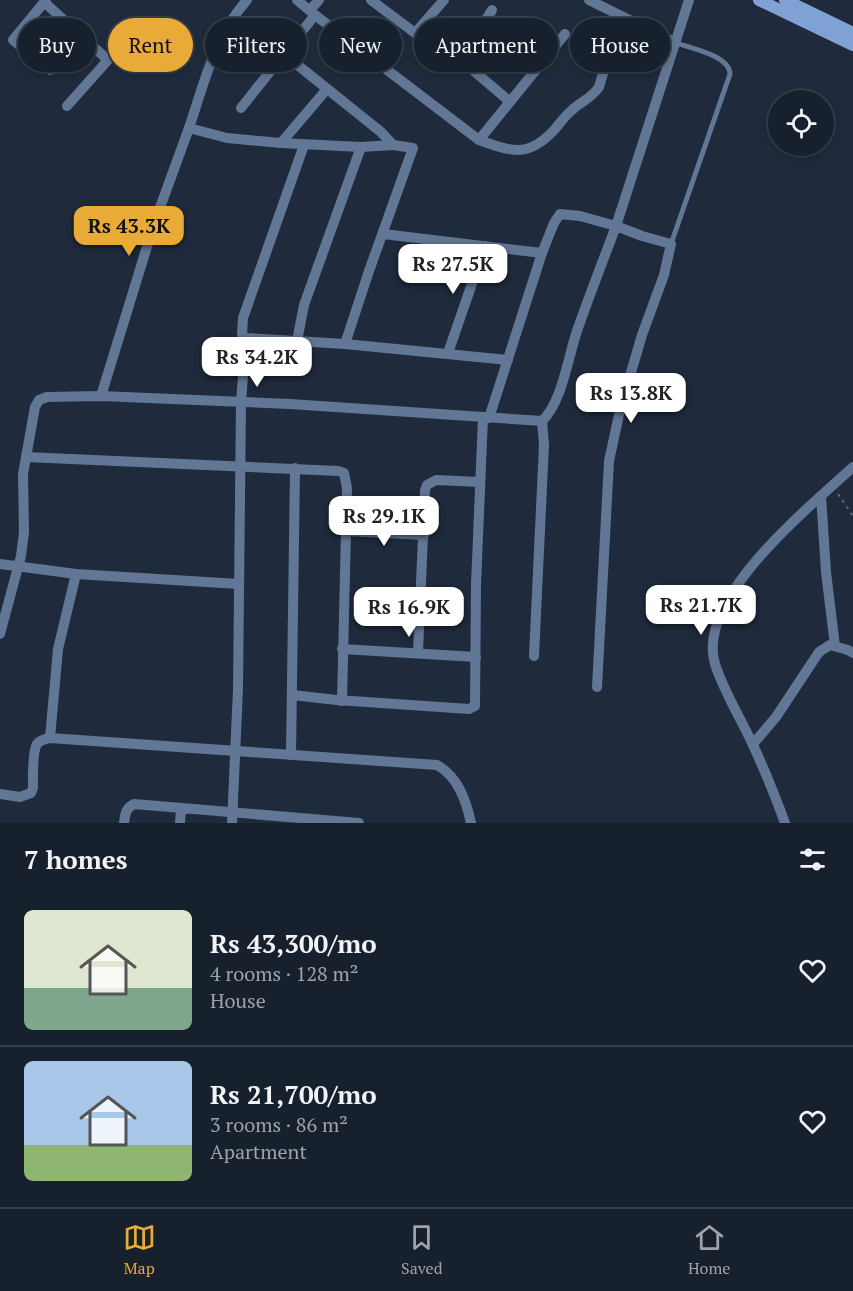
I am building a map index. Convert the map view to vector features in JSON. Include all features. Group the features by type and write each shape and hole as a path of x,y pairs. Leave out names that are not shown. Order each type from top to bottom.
{"main road":[{"path":"759,0 853,45"},
{"path":"785,0 853,33"}],"street":[{"path":"297,0 479,140 516,151 536,146 569,112 593,96 599,87 620,16"},
{"path":"307,22 320,0"},
{"path":"428,18 444,0"},
{"path":"589,0 676,43"},
{"path":"0,634 21,556 24,532 22,492 26,457 34,407 39,400 58,396 101,396 290,404 542,421 548,416 556,399 576,333 616,226 689,0"},
{"path":"0,42 13,40 45,1 108,60 67,106"},
{"path":"101,396 154,224 213,56 229,22 244,1"},
{"path":"377,2 414,32"},
{"path":"487,18 492,10"},
{"path":"479,140 565,34"},
{"path":"13,40 18,44"},
{"path":"241,108 271,72"},
{"path":"306,72 381,132 393,145"},
{"path":"474,72 509,101"},
{"path":"282,143 327,89"},
{"path":"189,128 226,138 282,143 361,147 393,145 413,148 345,344"},
{"path":"304,144 243,318 242,334 246,338 345,344 508,360"},
{"path":"297,341 304,305 361,147"},
{"path":"292,695 342,701 473,708 476,700 476,584 480,482 486,418 508,360 542,253 560,214 580,216 671,244 667,264 642,335 620,410 609,461 597,687"},
{"path":"383,234 542,253"},
{"path":"448,354 485,246"},
{"path":"232,818 236,752 241,402 246,338"},
{"path":"534,656 544,444 542,421"},
{"path":"26,457 240,465 338,471 344,474 347,488 342,701"},
{"path":"785,823 753,744 714,662 719,620 729,596 745,575 796,519 853,467"},
{"path":"291,755 295,468"},
{"path":"418,652 425,490 427,485 436,480 480,482"},
{"path":"821,496 826,572 835,646"},
{"path":"346,531 424,535"},
{"path":"0,564 75,574 239,584"},
{"path":"50,738 58,649 75,574"},
{"path":"753,744 776,717 819,652 825,647 835,646 853,653"},
{"path":"342,649 476,657"},
{"path":"0,794 20,797 31,793 37,744 50,738 438,765 448,771 457,784 468,807 471,823"},
{"path":"124,823 125,812 134,804 232,818 359,823"},
{"path":"180,823 181,809 232,818"}],"lane":[{"path":"671,244 730,74 730,68 720,58 676,43"}],"path":[{"path":"832,486 853,516"}]}
